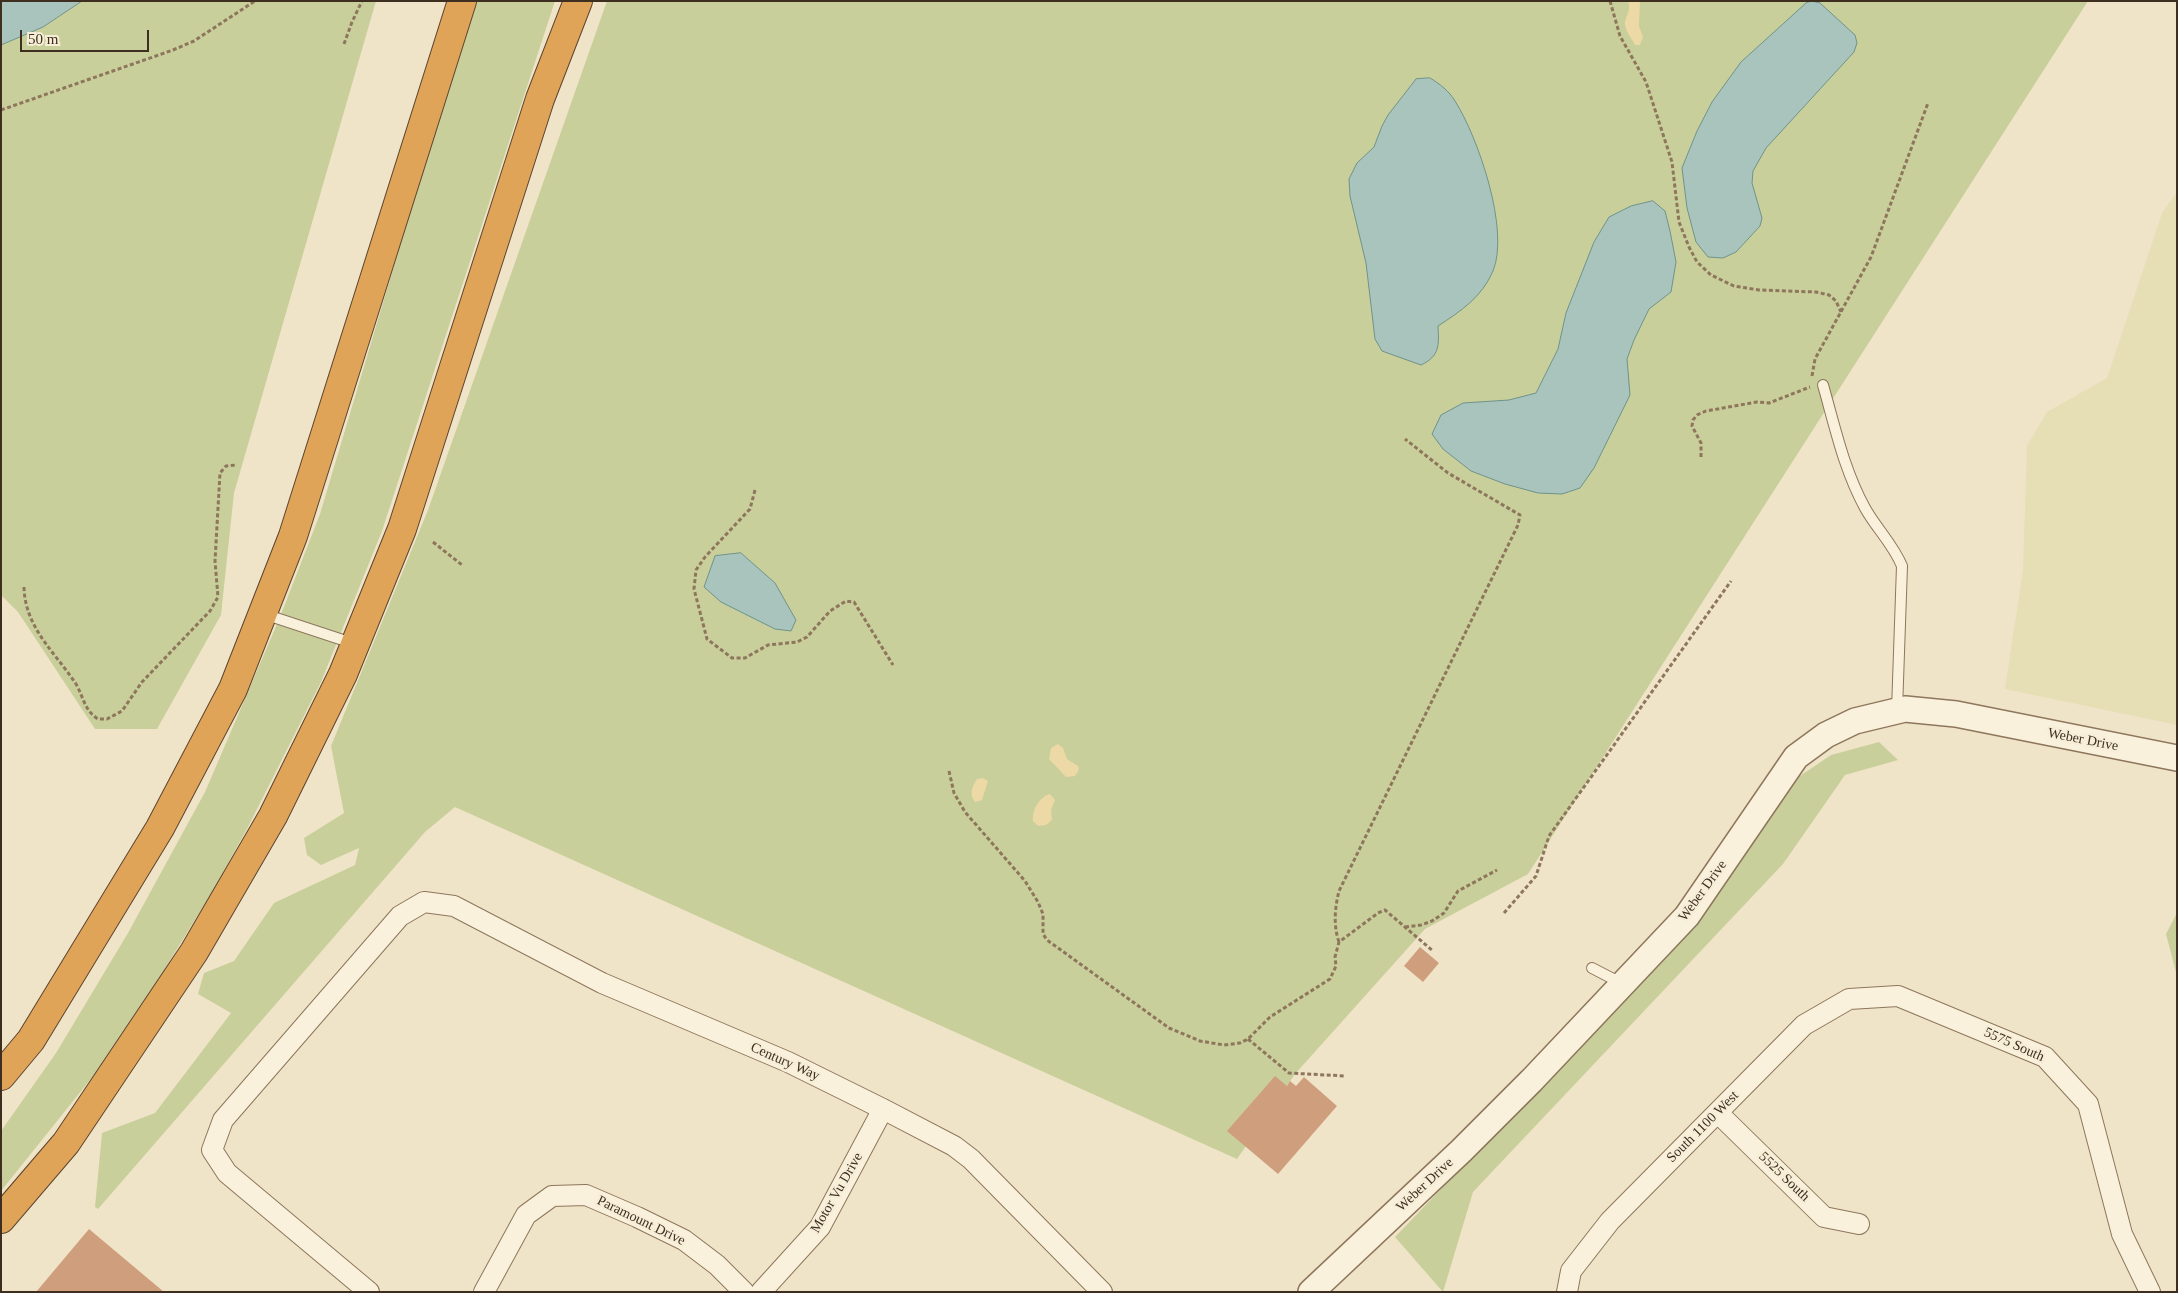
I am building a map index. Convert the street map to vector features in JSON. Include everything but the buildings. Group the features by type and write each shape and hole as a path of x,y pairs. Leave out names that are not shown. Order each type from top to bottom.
{"highway":[{"path":"1,1076 31,1040 160,828 233,688 294,536 462,1"},
{"path":"1,1219 66,1143 194,952 273,816 343,674 402,529 540,99 578,1"}],"street":[{"name":"Weber Drive","path":"1312,1292 1461,1151 1619,982 1687,916 1796,757 1826,735 1855,721 1905,709 1956,714 2177,758"},
{"name":"Century Way","path":"369,1292 227,1173 212,1150 223,1120 400,916 424,902 454,906 602,983 788,1062 954,1146 971,1159 1101,1291"},
{"name":"5575 South","path":"1849,999 1898,996 2045,1057 2088,1104 2122,1234 2150,1292"},
{"name":"South 1100 West","path":"1567,1292 1571,1272 1610,1221 1804,1025 1849,999"},
{"name":"Motor Vu Drive","path":"761,1292 820,1227 883,1109"},
{"name":"5525 South","path":"1718,1113 1824,1217 1859,1224"},
{"name":"Paramount Drive","path":"484,1292 526,1215 552,1196 586,1194 637,1216 684,1240 717,1265 744,1292"}],"lane":[{"path":"1823,385 1846,466 1865,508 1897,553 1902,566 1897,711"},
{"path":"263,613 355,644"},
{"path":"1592,968 1619,982"}],"path":[{"path":"1,110 194,41 254,1"},
{"path":"344,44 362,1"},
{"path":"1610,1 1620,36 1646,82 1672,162 1679,222 1697,262 1711,276 1734,286 1759,290 1816,292 1829,295 1836,301 1842,312"},
{"path":"1701,457 1701,443 1692,426 1693,420 1697,415 1706,411 1757,402 1769,403 1810,388 1815,359 1871,257 1928,104"},
{"path":"1339,942 1336,934 1335,906 1339,890 1518,524 1520,515 1448,473 1406,439"},
{"path":"24,588 24,601 34,628 76,685 90,714 98,719 115,716 122,711 142,682 210,611 218,597 215,561 220,474 226,466 236,465"},
{"path":"756,490 750,508 704,557 696,570 694,589 707,639 732,658 745,658 768,644 797,642 808,636 830,611 846,600 854,602 894,665"},
{"path":"434,542 462,565"},
{"path":"1504,913 1536,876 1548,836 1731,581"},
{"path":"949,771 954,793 966,812 1025,881 1038,902 1043,914 1043,934 1046,940 1169,1028 1200,1041 1224,1045 1240,1043 1248,1039 1270,1017 1330,979 1336,966 1335,957 1339,942 1351,931 1384,910 1433,951"},
{"path":"1404,927 1421,926 1432,921 1444,912 1458,891 1497,870"},
{"path":"1248,1039 1289,1073 1345,1076"}],"shaded area":[{"path":"2177,192 2177,725 2005,689 2023,570 2027,446 2047,412 2107,378 2162,213"}],"green space":[{"path":"82,1 376,1 234,493 221,615 157,729 95,729 18,612 1,595 1,45 43,27"},
{"path":"473,1 555,1 382,531 321,682 248,827 212,892 102,1065 1,1191 1,1131 56,1053 128,933 205,792 280,617 320,514"},
{"path":"607,1 2088,1 1528,874 1425,929 1295,1074 1237,1159 455,807 425,832 98,1209 95,1207 102,1133 155,1113 231,1013 198,994 204,973 234,961 274,903 355,865 359,848 321,865 307,855 304,838 344,813 331,746 428,510"},
{"path":"1879,742 1898,760 1845,775 1783,864 1473,1192 1443,1292 1395,1237 1696,923 1797,778 1831,755"},
{"path":"2177,913 2177,976 2166,934"}],"sand":[{"path":"1628,1 1640,1 1639,26 1643,37 1640,45 1635,45 1626,28 1625,22 1629,9"},
{"path":"1058,744 1063,748 1067,759 1078,766 1079,770 1075,776 1066,777 1049,759 1051,748"},
{"path":"983,778 988,781 982,800 975,802 972,796 973,788 977,779"},
{"path":"1050,794 1055,800 1051,810 1052,820 1046,825 1038,826 1033,821 1035,808 1043,798"}],"water":[{"path":"1,1 82,1 43,27 1,45"},
{"path":"1812,1 1820,3 1855,35 1857,43 1854,52 1766,148 1753,171 1752,183 1762,218 1760,226 1736,252 1723,258 1708,257 1696,242 1687,208 1682,168 1697,131 1712,102 1741,62 1806,3"},
{"path":"1430,78 1453,97 1464,117 1482,160 1495,209 1497,253 1493,271 1483,288 1463,309 1438,326 1438,344 1435,354 1421,365 1382,351 1375,339 1366,263 1350,196 1349,179 1357,163 1374,147 1388,115 1416,79"},
{"path":"1653,201 1665,211 1670,231 1676,262 1671,292 1649,309 1634,340 1627,359 1630,395 1594,468 1580,488 1562,494 1538,493 1505,484 1471,471 1443,449 1432,434 1441,415 1463,403 1509,400 1536,393 1558,349 1566,313 1594,242 1609,217 1631,206"},
{"path":"741,553 775,583 796,620 791,631 775,629 721,602 704,587 715,556"}]}
